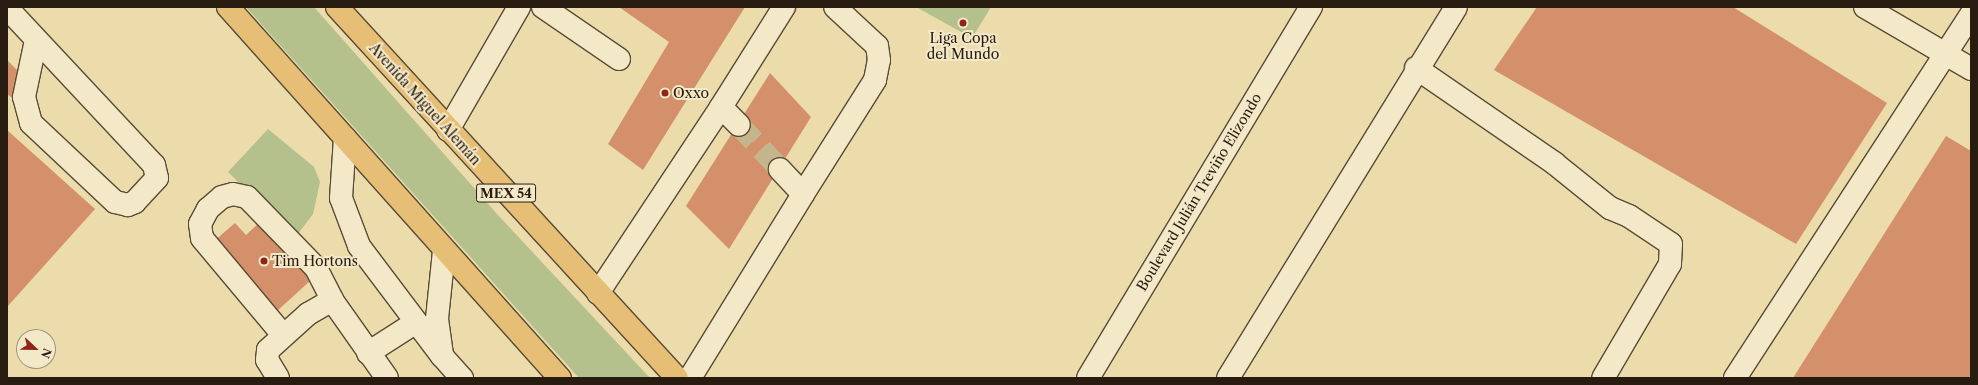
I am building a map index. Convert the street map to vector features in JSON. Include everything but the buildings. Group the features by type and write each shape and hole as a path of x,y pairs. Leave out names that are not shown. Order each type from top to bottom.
{"highway":[{"path":"228,7 444,251 560,378"},
{"name":"Avenida Miguel Alemán","path":"337,7 448,130 677,378"}],"street":[{"path":"448,130 520,7"},
{"path":"543,7 619,59"},
{"path":"598,292 721,107 784,7"},
{"path":"690,378 874,80 879,60 877,46 835,7"},
{"name":"Boulevard Julián Treviño Elizondo","path":"1088,378 1310,7"},
{"path":"1228,378 1416,68 1456,7"},
{"path":"1865,7 1971,69"},
{"path":"8,8 36,40 154,165 157,178 135,202 128,205 116,202 31,123 24,97 36,40"},
{"path":"1735,378 1971,14"},
{"path":"1416,68 1554,163 1610,208 1629,216 1670,244 1670,264 1603,378"},
{"path":"721,107 739,126"},
{"path":"345,138 341,198 359,246 415,323 462,378"},
{"path":"780,169 803,194"},
{"path":"283,335 202,238 200,224 208,210 222,197 233,194 247,197 316,268 332,300 387,378"},
{"path":"442,356 437,320 444,251"},
{"path":"278,378 267,360 268,350 283,335 332,300"},
{"path":"368,353 415,323"}],"green space":[{"path":"246,7 314,7 497,214 650,378 579,378"},
{"name":"Liga Copa del Mundo","path":"916,7 991,7 972,38"},
{"path":"268,129 314,167 320,182 313,214 295,238 228,172"}],"tunnel":[{"path":"739,125 780,169"}],"place":[{"name":"Liga Copa del Mundo","path":"963,23"},
{"name":"Oxxo","path":"665,93"},
{"name":"Tim Hortons","path":"264,261"}]}
